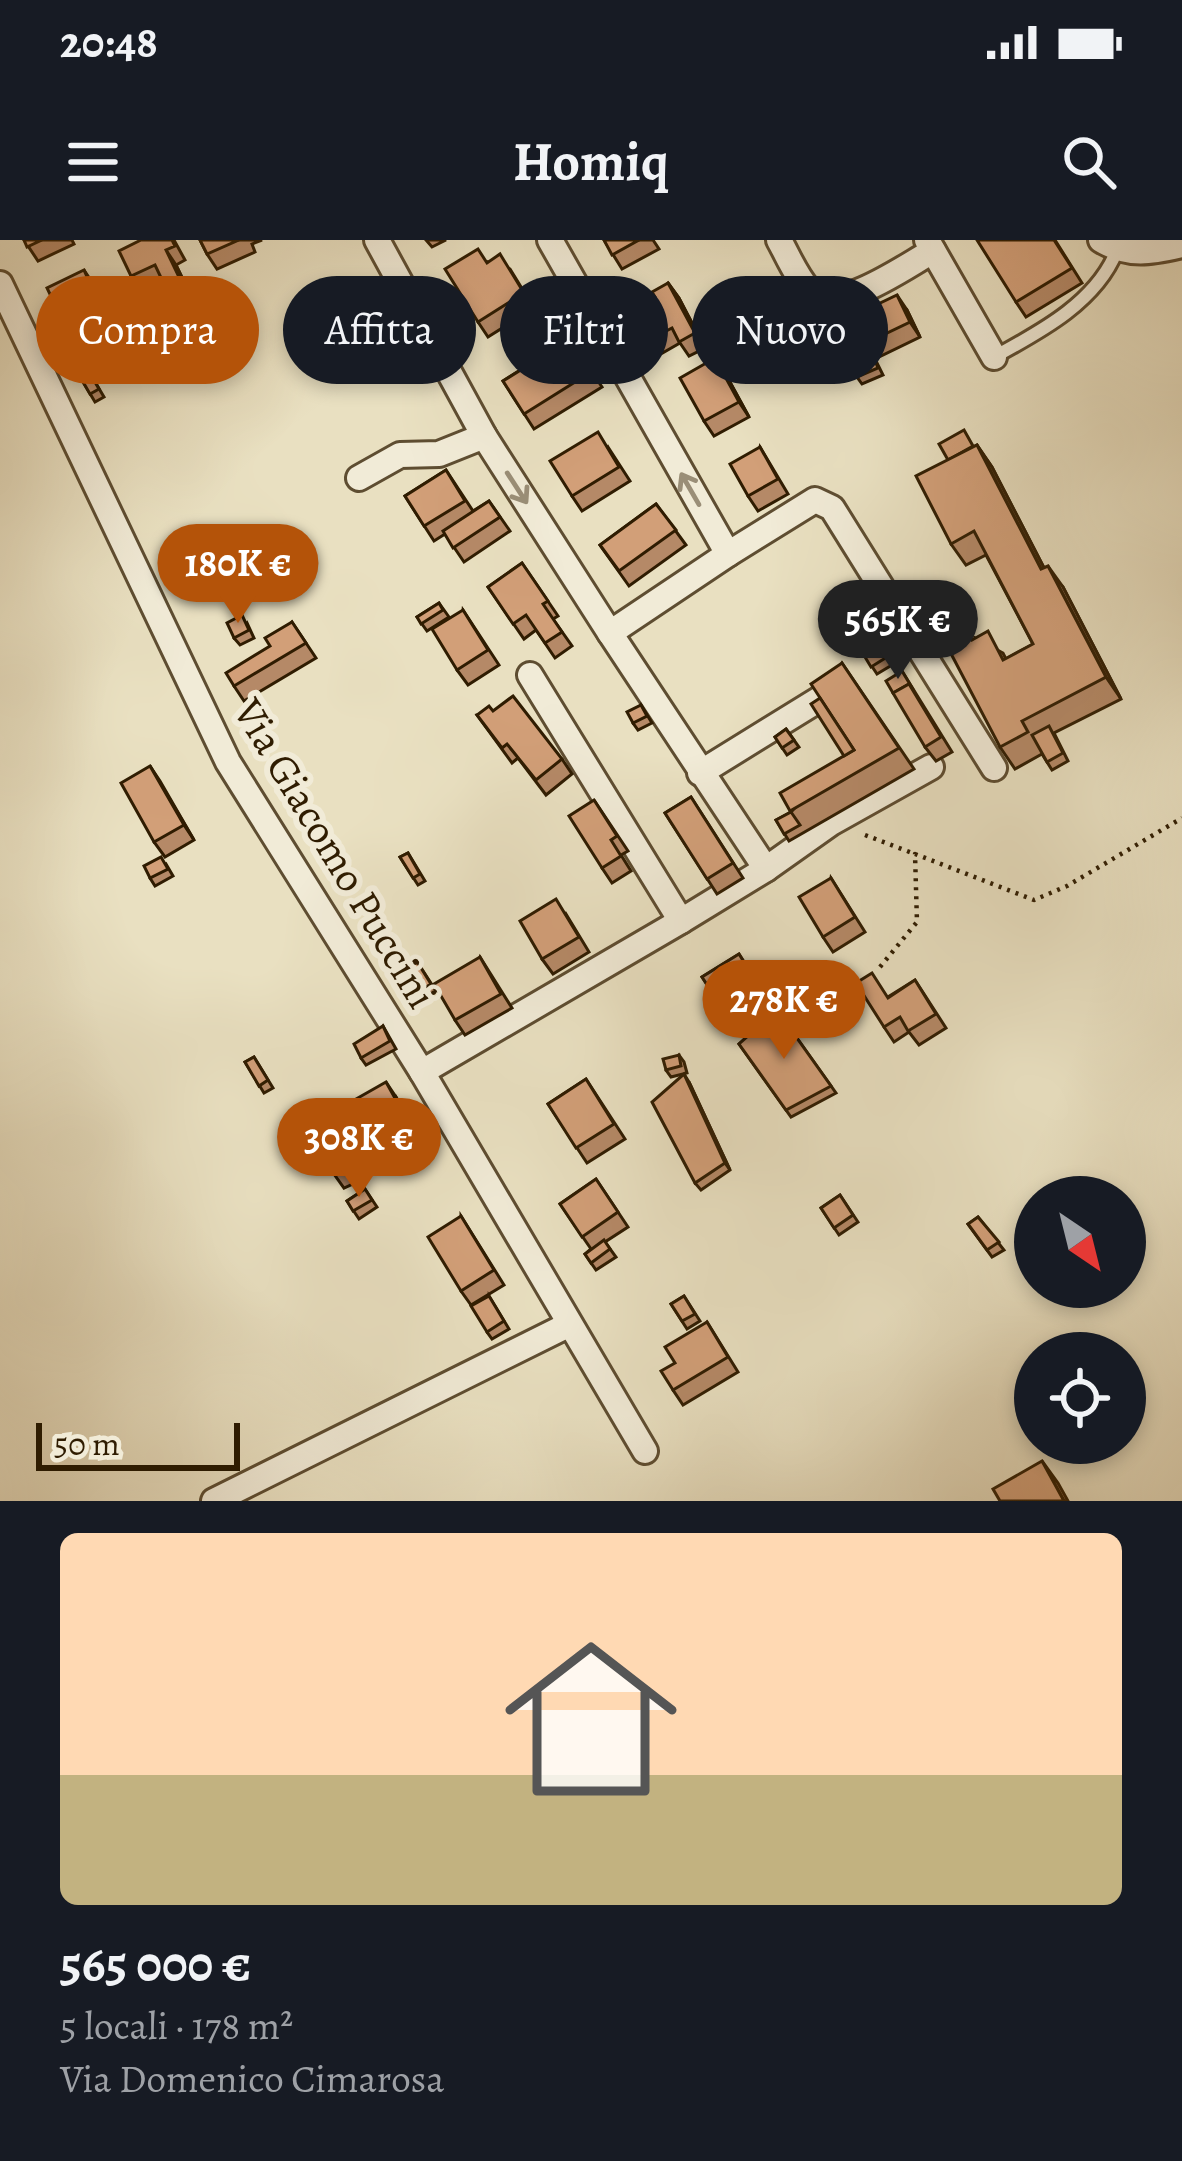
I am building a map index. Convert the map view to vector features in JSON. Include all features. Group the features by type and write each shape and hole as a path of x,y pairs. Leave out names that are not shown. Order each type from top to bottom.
{"street":[{"path":"377,240 484,436 766,869"},
{"path":"550,240 728,554"},
{"path":"779,240 807,288 820,300 839,301 931,245 994,357"},
{"path":"1109,245 1143,254 1182,245"},
{"name":"Via Giacomo Puccini","path":"0,284 10,329 228,762 422,1072 645,1451"},
{"path":"359,478 400,455 439,454 484,436"},
{"path":"610,633 815,500 832,508 994,769"},
{"path":"530,674 681,922"},
{"path":"700,773 851,680"},
{"name":"Via Giacomo Puccini","path":"422,1072 681,922 831,824 931,767"},
{"path":"214,1501 568,1325"}],"lane":[{"path":"994,357 1048,327 1085,295 1112,264 1109,245"}],"path":[{"path":"831,824 1034,900 1067,886 1182,818"},
{"path":"880,967 916,922 915,854"}],"building":[{"path":"141,240 172,240 175,246 166,250 179,276 160,276 155,265 131,276 119,251"},
{"path":"200,240 239,240 207,254"},
{"path":"604,240 639,240 612,255"},
{"path":"977,240 1054,240 1072,268 1016,302"},
{"path":"478,249 487,263 500,254 514,276 500,276 500,308 478,322 476,276 449,276 445,269"},
{"path":"668,283 692,335 679,342 672,328 668,330"},
{"path":"897,295 910,322 888,333 888,299"},
{"path":"692,371 692,384 729,384 739,402 704,421 680,378"},
{"path":"505,384 572,384 524,414"},
{"path":"964,430 973,446 948,460 939,444"},
{"path":"598,432 619,467 572,496 550,461"},
{"path":"977,445 1041,569 1048,566 1106,677 1022,721 1028,732 1000,747 937,627 959,615 972,640 988,631 1003,660 1033,644 974,531 951,544 916,476"},
{"path":"760,447 778,479 748,496 730,464"},
{"path":"446,470 465,501 424,526 405,496"},
{"path":"489,501 500,517 453,548 443,531"},
{"path":"656,504 676,530 619,571 600,545"},
{"path":"522,563 562,632 545,643 526,615 513,624 488,587"},
{"path":"439,603 443,610 421,624 417,617"},
{"path":"463,610 488,650 457,670 432,629"},
{"path":"242,615 249,630 234,638 227,623"},
{"path":"292,622 306,643 234,686 226,673 270,646 265,638"},
{"path":"872,632 887,657 871,667 856,642"},
{"path":"842,663 899,748 790,811 780,793 854,750 811,684"},
{"path":"902,671 914,691 909,684 893,693 886,681"},
{"path":"909,684 941,737 925,747 893,693"},
{"path":"513,696 562,759 536,780 507,744 502,748 477,715 489,706 493,711"},
{"path":"820,698 854,750 844,756 811,704"},
{"path":"641,705 647,716 633,723 627,712"},
{"path":"1049,726 1063,753 1047,762 1032,735"},
{"path":"786,729 794,740 782,748 775,737"},
{"path":"150,766 184,825 154,842 121,783"},
{"path":"691,797 733,863 707,879 665,813"},
{"path":"594,800 617,836 611,840 621,856 602,868 569,816"},
{"path":"791,812 800,825 784,834 776,820"},
{"path":"408,853 420,874 413,878 400,857"},
{"path":"161,857 168,869 150,878 144,866"},
{"path":"831,878 855,917 823,937 799,897"},
{"path":"556,899 579,937 542,959 520,921"},
{"path":"739,954 757,983 721,1006 702,977"},
{"path":"480,957 501,994 455,1020 434,984"},
{"path":"416,960 431,984 421,990 406,965"},
{"path":"872,973 888,998 915,980 936,1014 908,1031 900,1017 884,1027 856,983"},
{"path":"777,1010 831,1086 786,1110 739,1044"},
{"path":"383,1026 390,1041 361,1058 354,1044"},
{"path":"679,1055 681,1066 666,1070 663,1059"},
{"path":"254,1057 268,1080 259,1086 245,1062"},
{"path":"684,1074 725,1163 695,1183 652,1102"},
{"path":"586,1079 614,1124 576,1148 548,1104"},
{"path":"386,1082 406,1118 368,1138 349,1103"},
{"path":"337,1126 352,1153 342,1159 346,1167 334,1174 315,1140"},
{"path":"596,1179 618,1212 582,1237 560,1204"},
{"path":"365,1189 372,1200 353,1211 347,1201"},
{"path":"840,1195 853,1215 834,1228 821,1208"},
{"path":"461,1216 494,1270 461,1291 428,1237"},
{"path":"978,1217 999,1242 987,1250 968,1224"},
{"path":"604,1240 610,1249 591,1263 585,1254"},
{"path":"489,1296 504,1321 487,1332 471,1306"},
{"path":"684,1296 695,1314 682,1321 671,1304"},
{"path":"707,1322 728,1357 673,1390 661,1371 675,1363 665,1347"},
{"path":"1044,1464 1064,1501 1000,1501 993,1489"}]}
